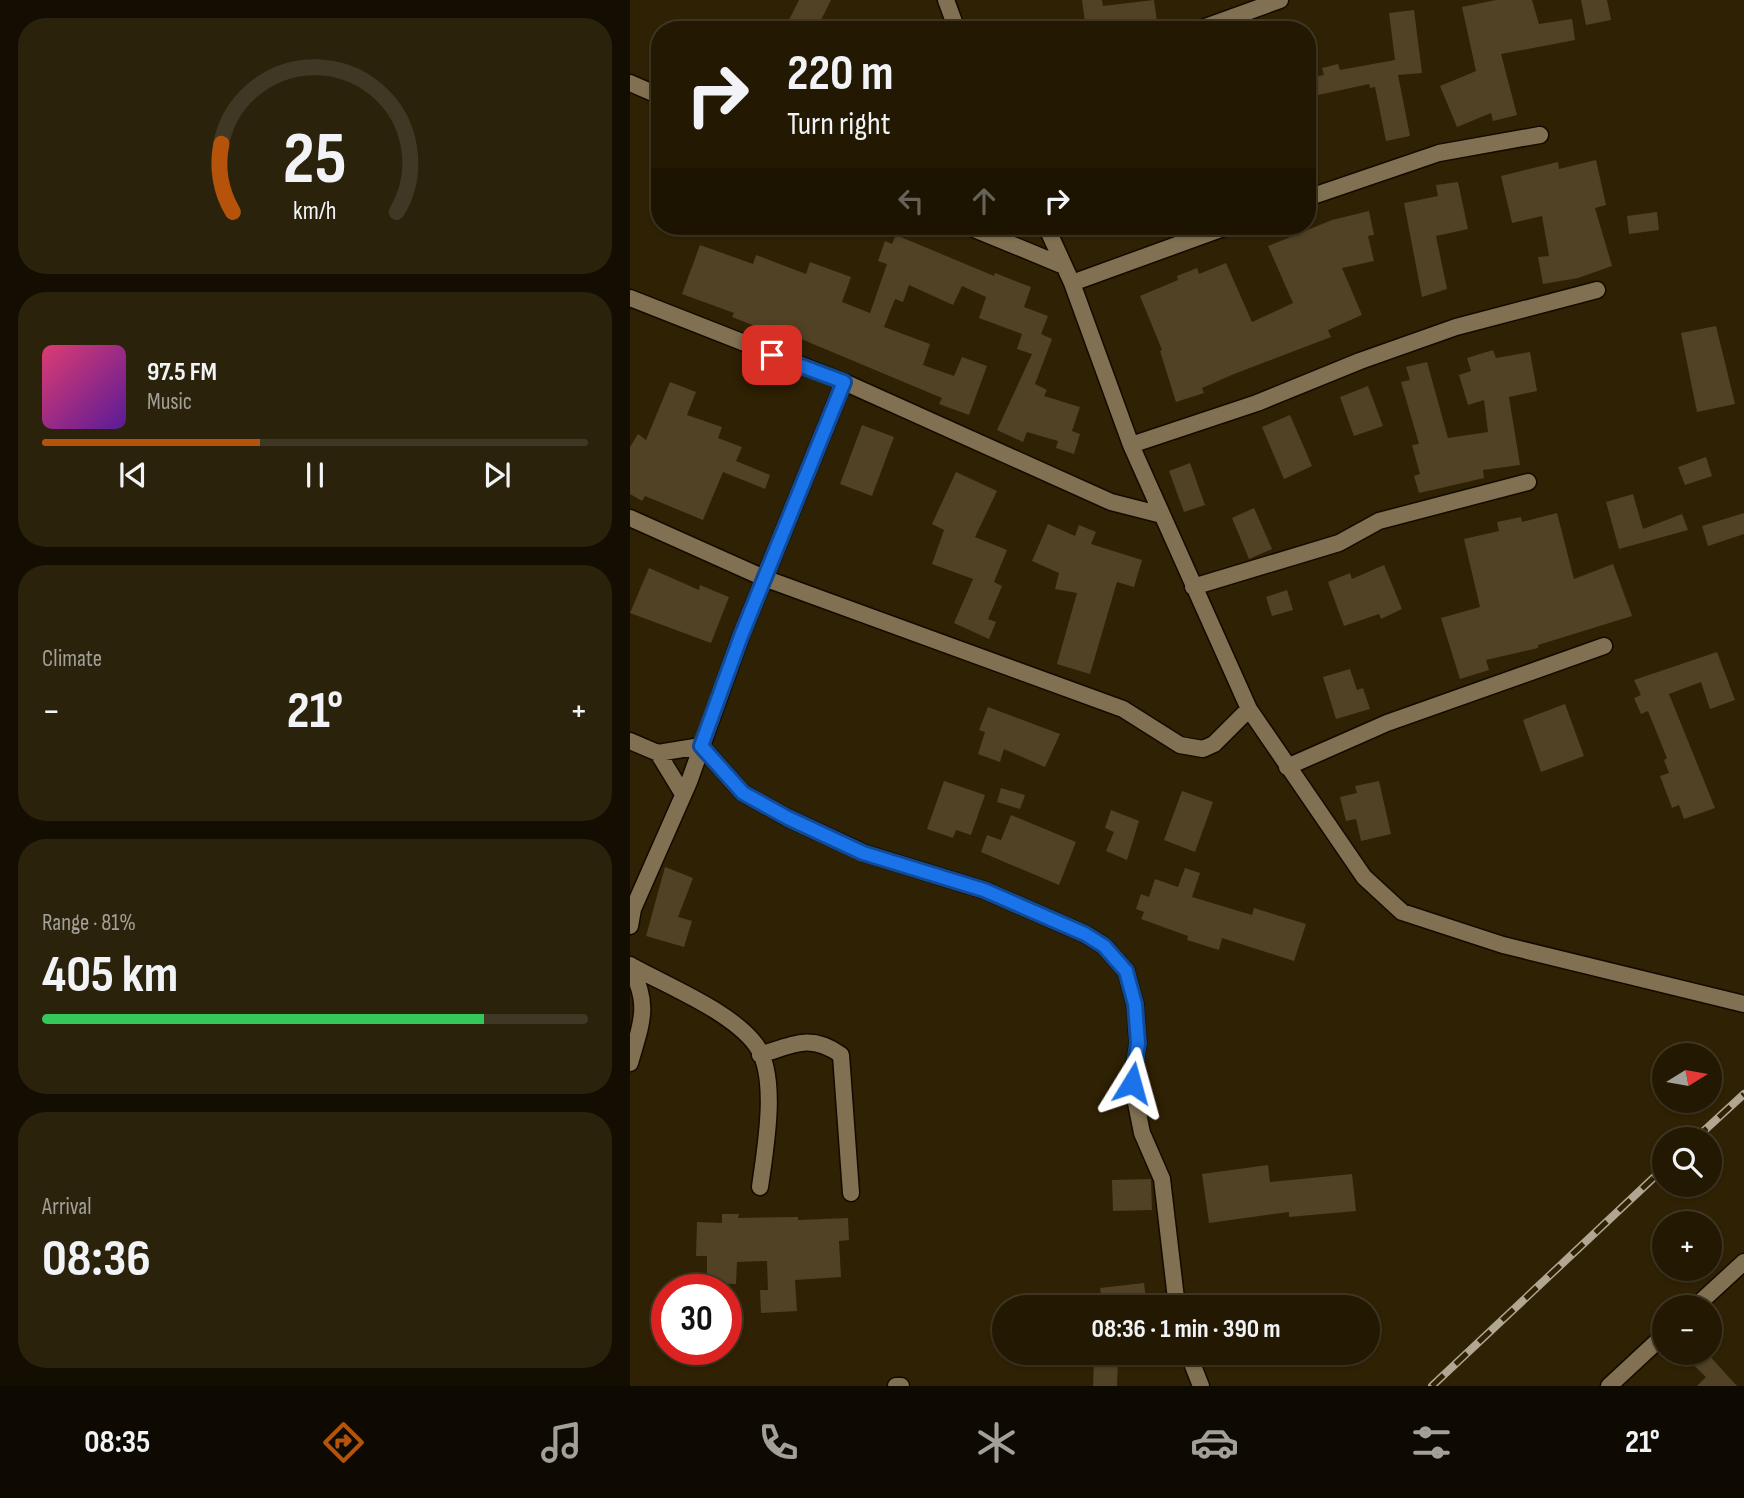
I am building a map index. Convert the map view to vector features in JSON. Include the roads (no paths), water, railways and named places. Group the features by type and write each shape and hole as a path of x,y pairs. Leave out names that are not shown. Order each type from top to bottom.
{"street":[{"path":"946,0 954,21"},
{"path":"1222,21 1280,0"},
{"path":"630,83 651,92"},
{"path":"1316,195 1439,152 1540,135"},
{"path":"989,235 1064,266"},
{"path":"1050,235 1072,283 1131,445 1249,709 1364,877 1402,912 1503,945 1744,1004"},
{"path":"1072,283 1204,235"},
{"path":"1131,445 1257,403 1360,361 1456,327 1597,290"},
{"path":"630,298 844,382 1111,502 1163,515"},
{"path":"630,926 633,909 683,794 764,578 844,382"},
{"path":"1193,587 1339,544 1379,521 1528,482"},
{"path":"630,518 764,578 1123,709 1180,745 1194,749 1213,744 1249,709"},
{"path":"1287,767 1387,723 1604,646"},
{"path":"630,741 658,753 679,752 701,746"},
{"path":"701,746 743,793 788,818 863,853 984,890 1085,934 1104,946 1126,971 1135,1004 1138,1043 1132,1083 1142,1133 1162,1179 1176,1295"},
{"path":"658,753 683,794"},
{"path":"630,966 737,1024 758,1047 767,1080 769,1113 760,1187"},
{"path":"630,966 641,988 644,1011 630,1063"},
{"path":"760,1055 812,1040 825,1044 841,1055 851,1193"},
{"path":"1708,1295 1744,1262"},
{"path":"1609,1386 1652,1346"},
{"path":"1193,1365 1201,1386"}],"railway":[{"path":"1708,1127 1744,1094"},
{"path":"1432,1386 1652,1179"}]}
